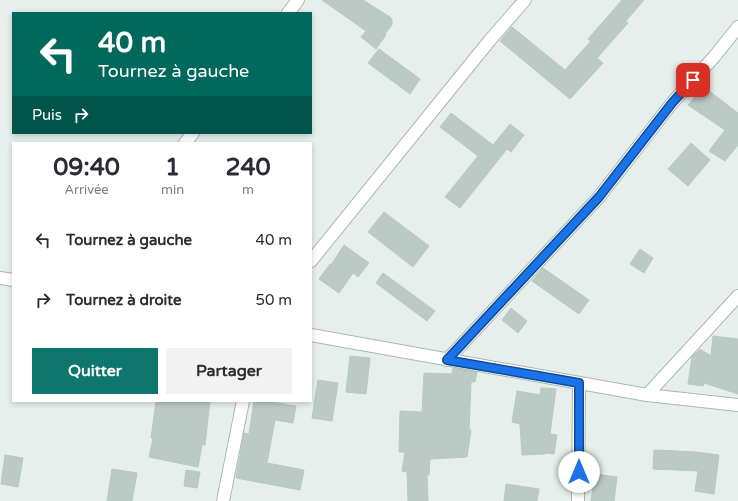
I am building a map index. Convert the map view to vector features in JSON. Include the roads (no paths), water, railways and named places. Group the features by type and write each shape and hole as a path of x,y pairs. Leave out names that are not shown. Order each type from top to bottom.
{"street":[{"path":"289,12 298,0"},
{"path":"312,260 490,40 525,0"},
{"path":"447,360 599,197 672,103 714,57 738,27"},
{"path":"186,142 192,134"},
{"path":"0,278 12,280"},
{"path":"647,395 738,296"},
{"path":"312,335 647,395 738,405"},
{"path":"578,501 579,383"},
{"path":"223,501 243,402"}]}
